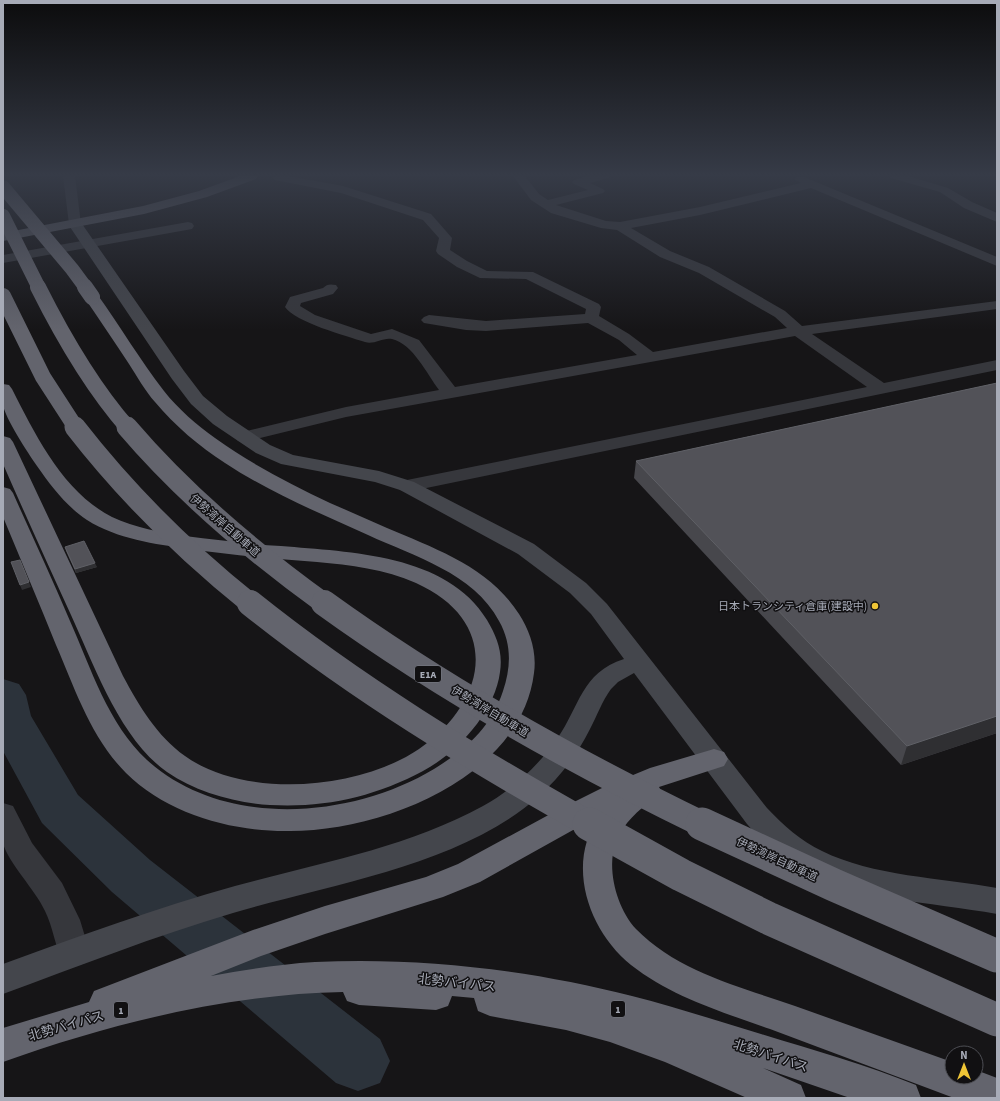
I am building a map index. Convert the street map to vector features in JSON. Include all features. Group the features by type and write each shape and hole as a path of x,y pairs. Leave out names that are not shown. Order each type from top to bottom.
{"highway":[{"name":"伊勢湾岸自動車道","path":"9,227 59,326 83,369 115,414 156,461 204,509 260,556 338,613 422,670 520,729 604,775 724,835 878,906 997,956"},
{"path":"3,493 82,677 105,726 136,766 161,786 189,800 219,811 252,818 290,820 338,815 378,806 416,792 449,774 478,752 497,733 511,711 519,691 522,670 521,648 515,629 506,612 491,594 471,578 448,564 294,494 227,457 206,442 172,411 159,396 72,269 37,227"},
{"path":"3,296 21,334 51,389 71,422 109,471 157,523 207,568 295,638 384,701 480,762 692,881 831,947 997,1020"},
{"path":"3,389 22,425 45,463 71,496 84,507 114,526 135,533 210,545 277,553 347,558 380,564 408,572 435,583 459,599 475,618 485,638 489,663 485,686 474,711 457,733 426,758 394,775 356,787 318,794 281,796 242,791 207,780 179,766 154,745 131,717 61,570 3,442"},
{"path":"714,759 668,777 627,802 610,822 599,844 596,870 601,893 611,917 625,939 645,957 671,974 703,989 997,1096"},
{"name":"1","path":"13,1041 189,969 289,931 432,888 469,873 564,820 614,795 660,775 714,759"},
{"name":"北勢バイパス","path":"13,1041 132,1007 220,989 335,983 396,976 469,982 548,993 626,1010 717,1037 903,1098"},
{"path":"335,983 467,996 550,1010 610,1026 696,1056 788,1098"}],"main road":[{"path":"3,236 55,227"}],"street":[{"path":"77,227 178,375 197,400 244,437 263,449 288,460 379,477 406,486 526,549 578,588 599,610 757,816 773,834 818,864 862,878 904,887 963,894 997,901"},
{"path":"3,259 90,245 181,227"},
{"path":"436,227 446,238 443,251 462,264 486,275 528,274 594,307 590,318"},
{"path":"622,227 665,254 704,270 764,304 780,314 798,331 881,389"},
{"path":"920,227 993,257"},
{"path":"331,288 328,291 295,300 292,307 310,318 370,339 392,334 413,343 450,393"},
{"path":"244,437 346,412 798,331 997,305"},
{"path":"429,320 486,326 590,318 624,337 651,358"},
{"path":"406,486 997,365"},
{"path":"3,979 74,953 232,900 400,854 468,828 497,812 542,776 559,757 574,735 594,693 604,680 617,670 639,662"},
{"path":"3,814 21,850 52,892 65,920 74,953"}],"building":[{"name":"日本トランシティ倉庫(建設中)","path":"997,383 997,716 907,746 636,461"},
{"path":"84,541 95,563 75,569 65,547"},
{"path":"20,560 29,582 20,585 11,562"}],"waterway":[{"path":"3,695 8,716 60,809 131,876 358,1061"}],"place":[{"name":"日本トランシティ倉庫(建設中)","path":"875,606"}]}
